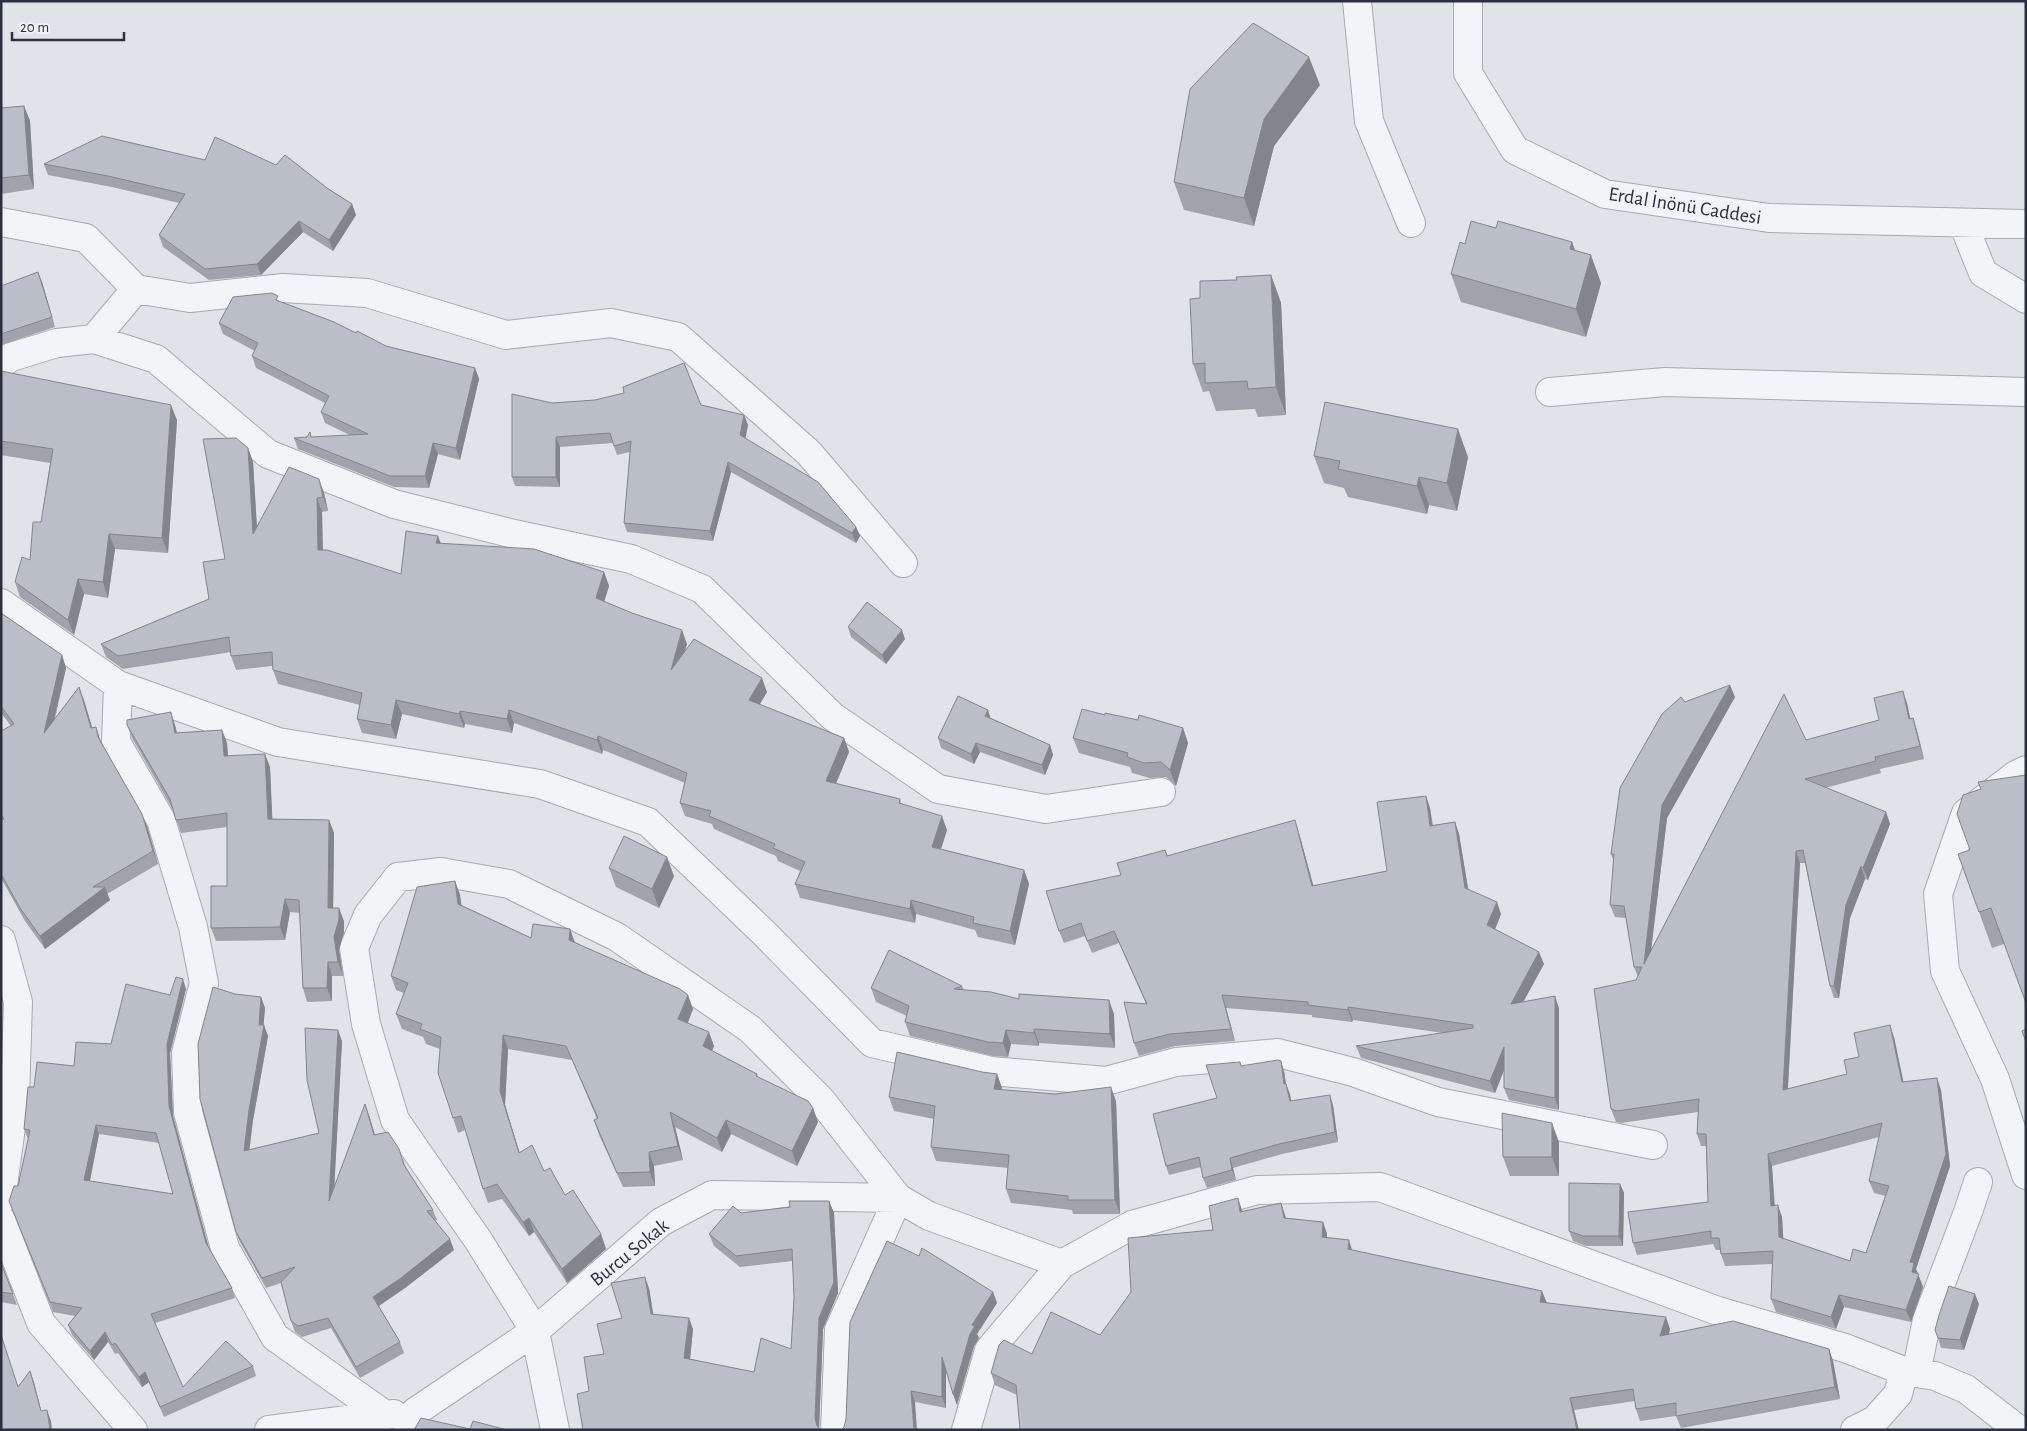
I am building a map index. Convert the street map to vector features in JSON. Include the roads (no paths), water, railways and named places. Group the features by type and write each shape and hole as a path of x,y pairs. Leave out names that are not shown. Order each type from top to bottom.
{"street":[{"path":"1357,1 1368,121 1412,223"},
{"name":"Erdal İnönü Caddesi","path":"1468,1 1468,73 1515,150 1605,194 1769,218 2026,224"},
{"path":"1,222 86,238 136,289 190,298 283,288 368,293 506,335 611,323 678,337 809,453 903,563"},
{"path":"1963,223 1983,273 2026,298"},
{"path":"94,339 136,289"},
{"path":"1,364 11,357 57,343 94,339 156,360 268,454 394,504 514,534 631,559 702,589 832,716 938,789 1046,810 1161,792"},
{"path":"1550,392 1665,382 2026,392"},
{"path":"1,603 118,685 278,742 540,784 648,822 766,935 872,1043 991,1071 1106,1081 1176,1062 1278,1053 1353,1072 1438,1102 1652,1145"},
{"path":"118,685 116,742 161,820 194,927 204,983 186,1053 188,1112 225,1248 275,1337 385,1415"},
{"path":"2026,770 2016,775 1966,813 1938,894 1945,971 1995,1079 2026,1175"},
{"path":"556,1430 535,1331 478,1240 395,1120 366,1024 354,948 368,915 398,877 441,872 509,884 617,937 750,1029 821,1100 898,1198 929,1216 1062,1264"},
{"path":"1,940 18,1002 15,1098 1,1200"},
{"path":"1856,1430 1874,1420 1898,1394 1910,1372 1927,1320 1978,1182"},
{"path":"966,1430 990,1350 1062,1264 1132,1225 1257,1190 1380,1187 1718,1310 1845,1348 1910,1372 1935,1376 1966,1388 2019,1430"},
{"name":"Burcu Sokak","path":"412,1421 535,1331 661,1222 712,1195 898,1198"},
{"path":"835,1430 839,1330 898,1198"},
{"path":"1,1220 41,1323 133,1430"},
{"path":"269,1430 385,1415 412,1421"}]}
